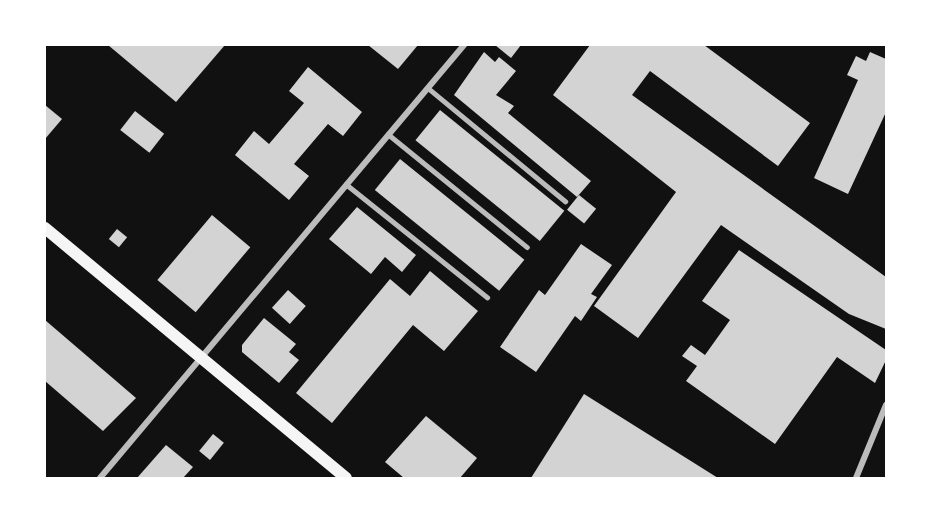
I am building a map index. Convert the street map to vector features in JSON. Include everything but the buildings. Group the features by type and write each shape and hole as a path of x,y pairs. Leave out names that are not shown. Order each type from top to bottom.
{"main road":[{"path":"45,228 346,478"}],"street":[{"path":"100,478 199,357 464,45"},
{"path":"856,478 886,405"}],"lane":[{"path":"428,88 565,201"},
{"path":"388,134 527,247"},
{"path":"346,184 487,297"}]}
